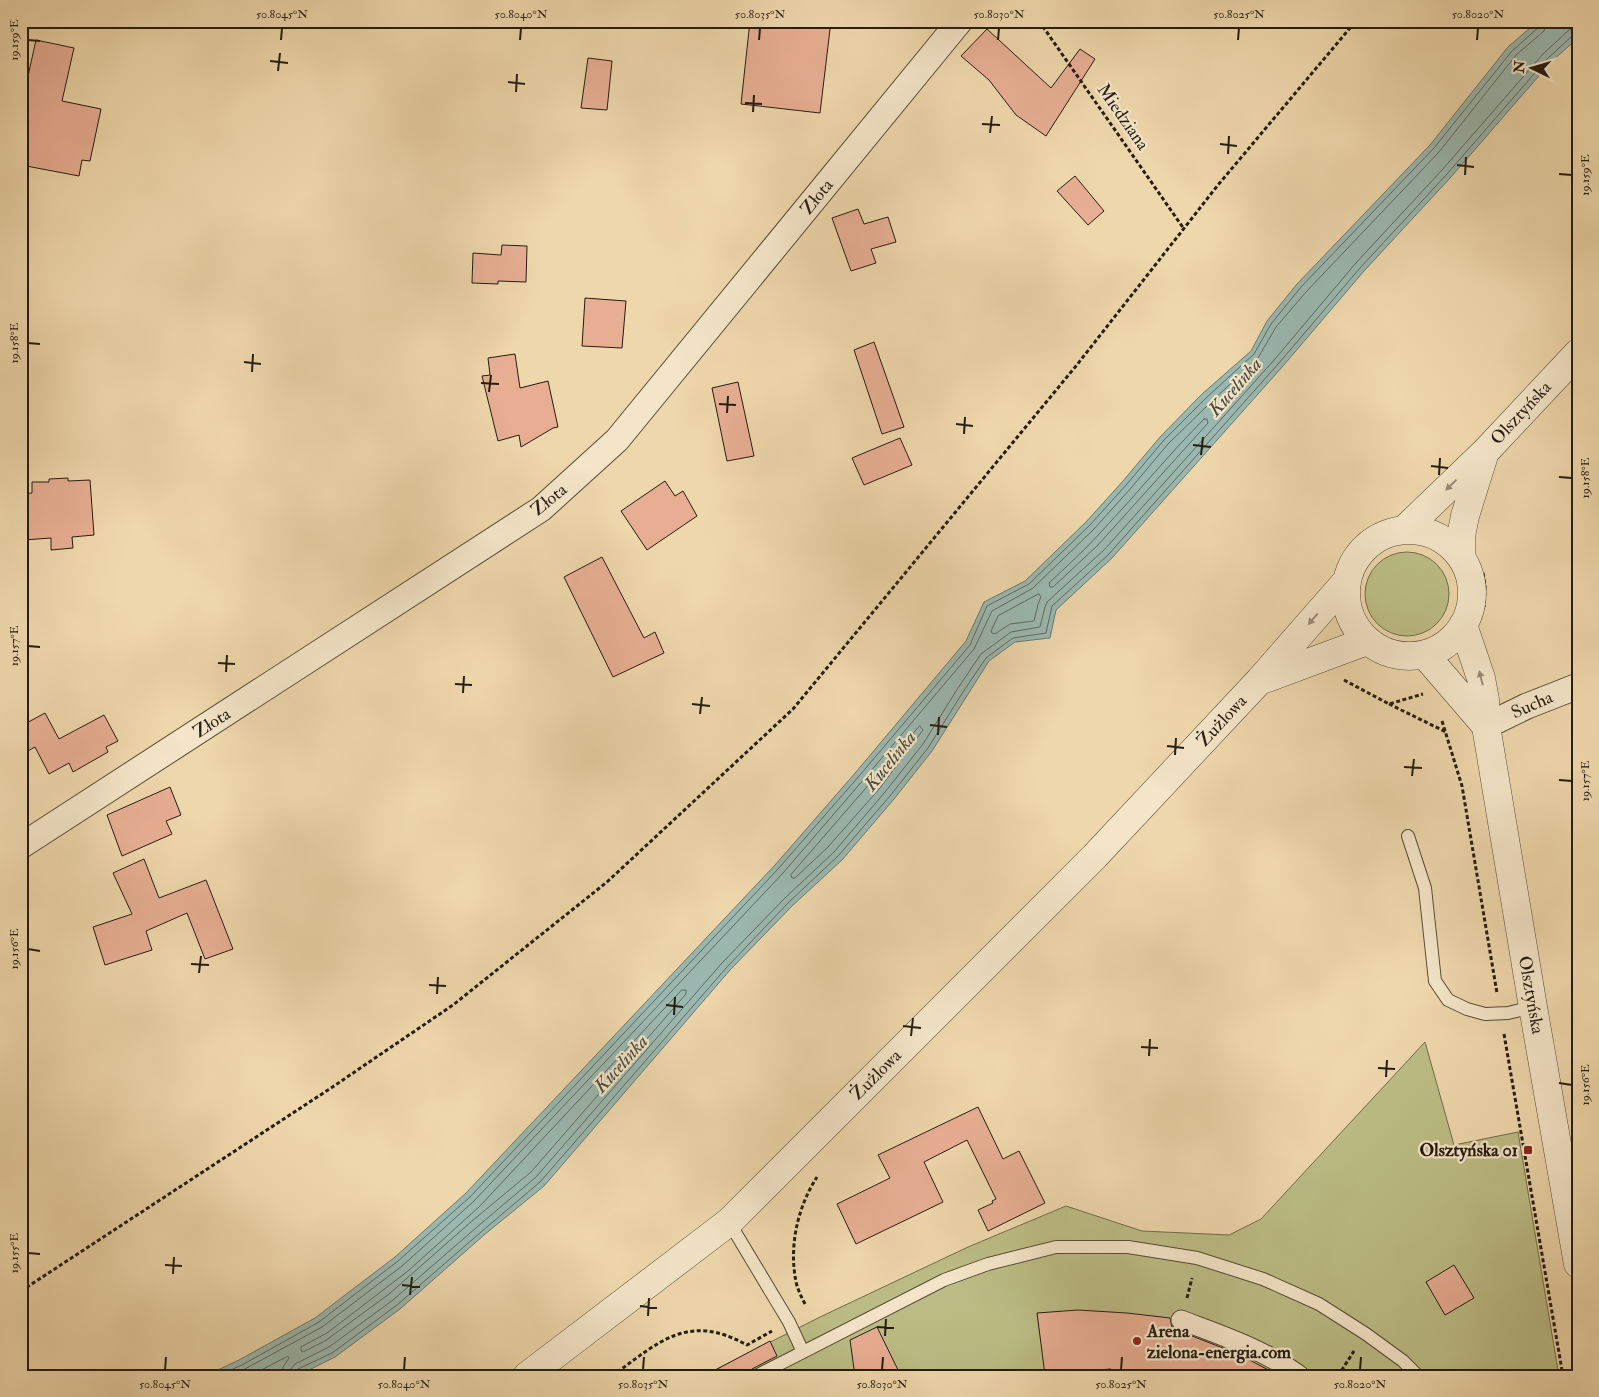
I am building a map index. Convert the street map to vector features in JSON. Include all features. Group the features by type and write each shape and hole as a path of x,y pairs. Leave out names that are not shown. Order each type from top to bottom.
{"street":[{"name":"Złota","path":"21,846 541,508 618,440 960,21"},
{"name":"Olsztyńska","path":"1405,529 1486,451 1578,353"},
{"name":"Olsztyńska","path":"1471,562 1461,536 1465,516 1486,451"},
{"path":"1405,529 1426,531 1445,540 1471,562 1470,574 1473,594 1469,614 1473,620 1444,647 1425,655 1404,657 1385,652 1367,641 1353,624 1346,604 1346,583 1352,562 1366,546 1384,534 1405,529"},
{"name":"Żużlowa","path":"527,1376 728,1222 1095,856 1260,680 1346,583"},
{"name":"Olsztyńska","path":"1473,620 1485,700 1486,726 1578,1264"},
{"name":"Żużlowa","path":"1260,680 1367,641"},
{"path":"1425,655 1486,726"},
{"name":"Sucha","path":"1486,726 1526,706 1578,686"},
{"path":"1181,1320 1243,1343 1280,1361 1300,1376"}],"lane":[{"path":"1408,836 1424,888 1436,981 1448,1000 1466,1009 1485,1014 1533,1007"},
{"path":"728,1222 789,1322 803,1352"},
{"path":"756,1376 944,1280 988,1264 1056,1247 1128,1247 1197,1258 1263,1279 1319,1304 1366,1334 1403,1361 1418,1376"}],"path":[{"name":"Miedziana","path":"1039,21 1184,229"},
{"path":"21,1291 331,1088 453,1005 607,882 794,709 1082,358 1218,186 1357,21"},
{"path":"1471,562 1485,586 1473,620"},
{"path":"1342,679 1446,732"},
{"path":"1389,704 1431,692"},
{"path":"1440,714 1462,786 1563,1376"},
{"path":"612,1376 660,1342 679,1333 697,1331 731,1336 747,1345 789,1322 805,1304 798,1287 793,1257 794,1244 801,1209 810,1188 821,1171"},
{"path":"1181,1320 1197,1258"},
{"path":"1338,1376 1366,1334"}],"green space":[{"path":"1407,552 1423,555 1437,564 1446,578 1449,594 1446,610 1437,624 1423,633 1407,636 1391,633 1377,624 1368,610 1365,594 1368,578 1377,564 1391,555"},
{"path":"1425,1042 1454,1145 1518,1132 1559,1376 703,1376 820,1317 968,1247 1066,1206 1142,1231 1229,1235 1261,1219"}],"water":[{"name":"Kucelinka","path":"1538,21 1578,21 1578,38 1551,62 1451,177 1364,271 1283,366 1112,558 1056,610 1050,638 1015,642 989,661 932,751 894,799 842,860 792,906 730,970 544,1186 484,1235 400,1309 335,1357 297,1376 205,1376 239,1360 315,1318 395,1257 466,1193 775,865 966,641 984,602 1025,581 1086,522 1160,437 1202,394 1251,351 1267,321 1297,284 1430,145 1508,47"}],"building":[{"path":"750,21 831,21 820,113 741,104"},
{"path":"987,29 1051,88 1080,49 1095,59 1046,136 1016,115 989,80 961,56"},
{"path":"36,40 74,48 62,101 101,109 90,161 82,160 79,176 21,165 21,74 28,76"},
{"path":"588,58 612,61 607,110 581,108"},
{"path":"1075,176 1104,211 1088,225 1057,191"},
{"path":"858,209 864,224 888,217 896,242 871,249 876,263 851,271 832,218"},
{"path":"502,245 527,246 526,282 498,281 498,284 472,283 473,253 501,255"},
{"path":"585,298 626,301 622,348 582,346"},
{"path":"874,342 904,427 882,434 854,350"},
{"path":"515,354 520,388 548,381 558,427 521,447 519,435 498,441 482,376 490,375 488,358"},
{"path":"738,382 754,456 727,461 712,388"},
{"path":"900,438 912,465 864,485 852,458"},
{"path":"68,478 68,481 90,480 94,535 72,537 73,548 51,550 51,538 24,540 21,494 32,493 32,482 49,482 49,479"},
{"path":"665,481 675,496 683,491 697,516 647,550 621,511"},
{"path":"602,557 644,638 655,632 664,653 613,677 564,577"},
{"path":"45,713 59,739 104,715 118,741 106,747 108,752 73,772 69,763 49,774 35,747 21,755 21,726"},
{"path":"170,787 181,815 166,821 172,834 122,856 107,815"},
{"path":"144,859 159,898 206,880 233,949 205,959 187,913 146,931 152,950 105,965 93,927 132,914 113,873"},
{"path":"978,1107 1003,1159 1019,1151 1045,1203 988,1231 978,1210 993,1203 992,1201 996,1199 967,1140 924,1162 943,1202 856,1244 837,1204 890,1178 878,1155"},
{"path":"1454,1265 1474,1298 1445,1315 1426,1282"},
{"name":"Arena zielona-energia.com","path":"1078,1310 1170,1318 1172,1327 1177,1330 1238,1354 1280,1376 1139,1376 1110,1369 1045,1375 1037,1313"},
{"path":"877,1327 901,1376 855,1376 850,1340"},
{"path":"770,1341 777,1356 752,1369 748,1376 704,1376"}],"place":[{"name":"Olsztyńska 01","path":"1528,1150"},
{"name":"Arena zielona-energia.com","path":"1137,1341"}]}
